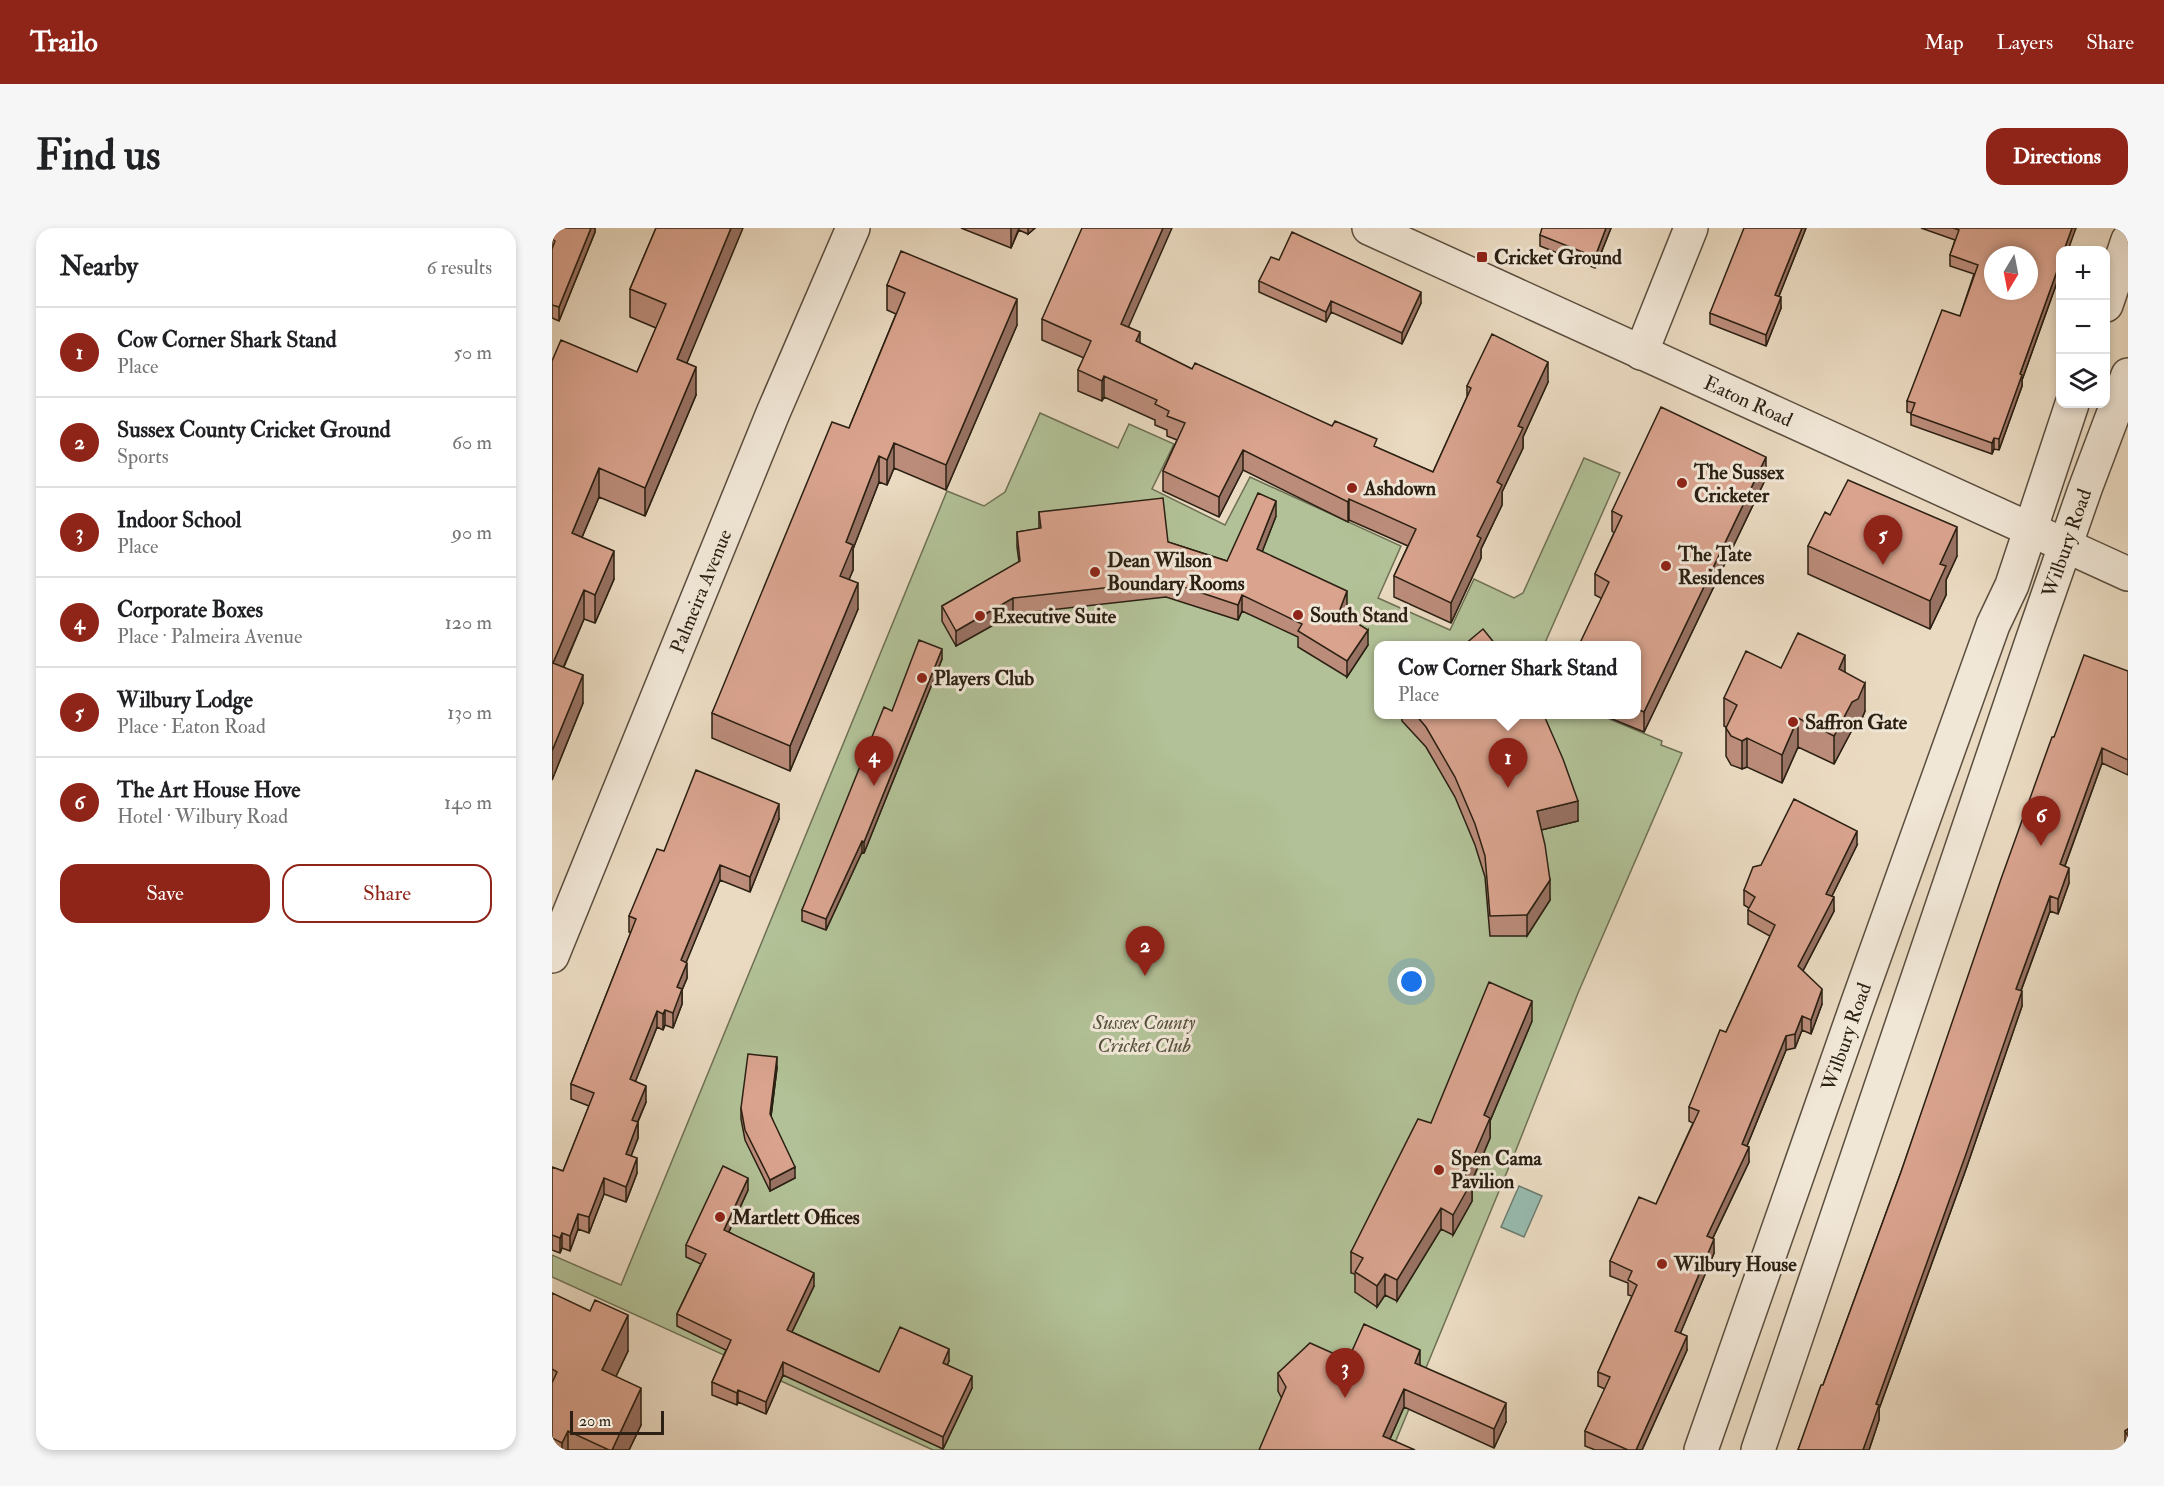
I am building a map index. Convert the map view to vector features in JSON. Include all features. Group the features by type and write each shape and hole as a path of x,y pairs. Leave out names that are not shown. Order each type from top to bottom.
{"street":[{"name":"Palmeira Avenue","path":"552,956 773,413 853,228"},
{"name":"Eaton Road","path":"1369,228 2067,544 2128,574"},
{"path":"1641,353 1691,228"},
{"path":"2108,300 2128,240"},
{"name":"Wilbury Road","path":"1758,1450 2032,641 2128,375"},
{"name":"Wilbury Road","path":"1701,1450 1993,625 2012,585 2067,416 2103,444"},
{"path":"1993,625 2032,641"}],"green space":[{"name":"Sussex County Cricket Club","path":"1040,413 1118,448 1129,424 1174,444 1152,489 1225,525 1250,477 1401,546 1378,598 1450,630 1474,579 1514,598 1523,593 1584,458 1620,473 1546,641 1374,641 1374,719 1610,719 1662,741 1661,745 1682,753 1578,993 1392,1450 933,1450 552,1277 552,1255 621,1285 947,491 984,506 1005,492"}],"water":[{"path":"1519,1186 1542,1196 1524,1237 1501,1227"}],"building":[{"path":"552,228 591,228 559,307 552,305 552,249 555,241 552,239"},
{"path":"656,228 731,228 677,359 696,367 645,488 599,468 572,533 614,551 595,595 584,590 553,663 583,675 552,751 552,361 561,340 637,372 666,304 630,289"},
{"path":"1082,228 1163,228 1121,324 1140,332 1136,341 1192,369 1195,363 1332,426 1335,421 1377,439 1374,446 1433,472 1471,388 1467,386 1492,334 1548,362 1518,426 1523,428 1497,482 1502,485 1477,536 1481,538 1451,603 1394,576 1416,529 1349,499 1348,502 1243,450 1219,497 1163,471 1185,423 1167,416 1169,411 1155,404 1157,400 1104,376 1102,381 1078,370 1091,341 1042,319"},
{"path":"1542,228 1606,228 1595,257 1540,235"},
{"path":"1744,228 1802,228 1775,295 1781,297 1766,335 1710,313"},
{"path":"1953,228 2072,228 2065,246 2056,246 2056,274 1999,439 1994,438 1992,443 1911,414 1915,403 1907,401 1942,310 1960,316 1978,265 1950,255 1959,230"},
{"path":"1292,232 1421,292 1402,333 1331,301 1326,312 1259,281 1271,257 1279,260"},
{"path":"901,251 1017,299 946,465 894,443 887,460 879,456 846,542 853,545 840,576 858,583 790,746 712,713 832,422 849,428 905,293 887,285"},
{"name":"The Tate Residences","path":"1661,407 1766,457 1644,712 1641,711 1641,641 1581,641 1609,582 1595,574 1622,516 1612,511"},
{"path":"1848,480 1957,527 1940,564 1946,566 1930,601 1808,546 1825,512 1830,515"},
{"path":"1258,493 1276,501 1257,549 1347,591 1339,612 1368,630 1347,661 1298,631 1302,624 1242,595 1238,605 1166,581 1013,598 956,631 942,606 1020,561 1017,532 1041,528 1039,512 1163,498 1168,542 1227,561"},
{"path":"1483,629 1493,641 1469,641"},
{"name":"Saffron Gate","path":"1798,633 1845,655 1839,669 1865,683 1858,699 1852,702 1834,736 1798,718 1782,755 1747,738 1742,741 1731,736 1726,728 1737,705 1724,698 1746,651 1781,668"},
{"path":"919,640 942,649 864,842 862,841 826,919 802,910 884,707 892,711"},
{"path":"2084,655 2128,671 2128,760 2102,748 2060,864 2069,868 2058,899 2050,896 2016,989 2022,991 1876,1404 1879,1405 1863,1450 1798,1450 1901,1172 2001,879"},
{"path":"1419,719 1545,719 1578,801 1537,811 1550,880 1527,915 1490,916 1485,856 1475,824 1455,777"},
{"path":"696,770 779,804 750,877 720,865 681,960 687,963 677,987 682,989 673,1013 665,1010 663,1014 657,1011 630,1079 646,1086 632,1120 638,1122 626,1154 637,1158 626,1187 604,1178 589,1217 578,1214 570,1236 562,1233 560,1238 552,1235 552,1167 563,1171 594,1093 571,1084 636,919 629,916 657,849 664,851"},
{"path":"1794,799 1857,831 1826,894 1834,897 1798,966 1822,989 1811,1020 1802,1016 1795,1034 1786,1036 1742,1144 1749,1147 1707,1236 1714,1239 1675,1331 1687,1336 1636,1450 1628,1450 1585,1431 1610,1377 1598,1372 1637,1285 1628,1280 1632,1271 1610,1261 1639,1197 1656,1204 1699,1111 1689,1107 1720,1030 1726,1032 1775,925 1748,910 1755,897 1744,890 1753,867 1761,865"},
{"name":"Spen Cama Pavilion","path":"1489,982 1532,1001 1484,1115 1490,1118 1465,1176 1472,1181 1453,1215 1441,1208 1397,1280 1385,1274 1377,1286 1355,1272 1363,1258 1351,1252 1418,1119 1431,1123"},
{"path":"748,1054 777,1057 770,1114 795,1167 770,1180 745,1130 741,1108"},
{"path":"723,1166 748,1178 724,1230 814,1273 787,1330 879,1372 900,1327 949,1349 943,1363 972,1376 943,1437 783,1362 766,1402 712,1382 731,1340 677,1314 706,1254 686,1245"},
{"path":"552,1293 590,1311 595,1300 628,1315 602,1370 641,1388 612,1450 568,1431 562,1443 552,1438 552,1383 557,1372 552,1369"},
{"path":"1364,1324 1420,1350 1415,1363 1506,1403 1494,1429 1404,1389 1383,1436 1415,1450 1259,1450 1286,1387 1278,1373 1310,1343 1348,1360"}],"place":[{"name":"Cricket Ground","path":"1482,257"},
{"name":"The Sussex Cricketer","path":"1682,483"},
{"name":"Ashdown","path":"1352,488"},
{"name":"Wilbury Lodge","path":"1883,565"},
{"name":"The Tate Residences","path":"1666,566"},
{"name":"Dean Wilson Boundary Rooms","path":"1095,572"},
{"name":"South Stand","path":"1298,615"},
{"name":"Executive Suite","path":"980,616"},
{"name":"Players Club","path":"922,678"},
{"name":"Saffron Gate","path":"1793,722"},
{"name":"Corporate Boxes","path":"874,786"},
{"name":"Cow Corner Shark Stand","path":"1508,788"},
{"name":"The Art House Hove","path":"2041,846"},
{"name":"Sussex County Cricket Ground","path":"1145,976"},
{"name":"Spen Cama Pavilion","path":"1439,1170"},
{"name":"Martlett Offices","path":"720,1217"},
{"name":"Wilbury House","path":"1662,1264"},
{"name":"Indoor School","path":"1345,1398"}]}
